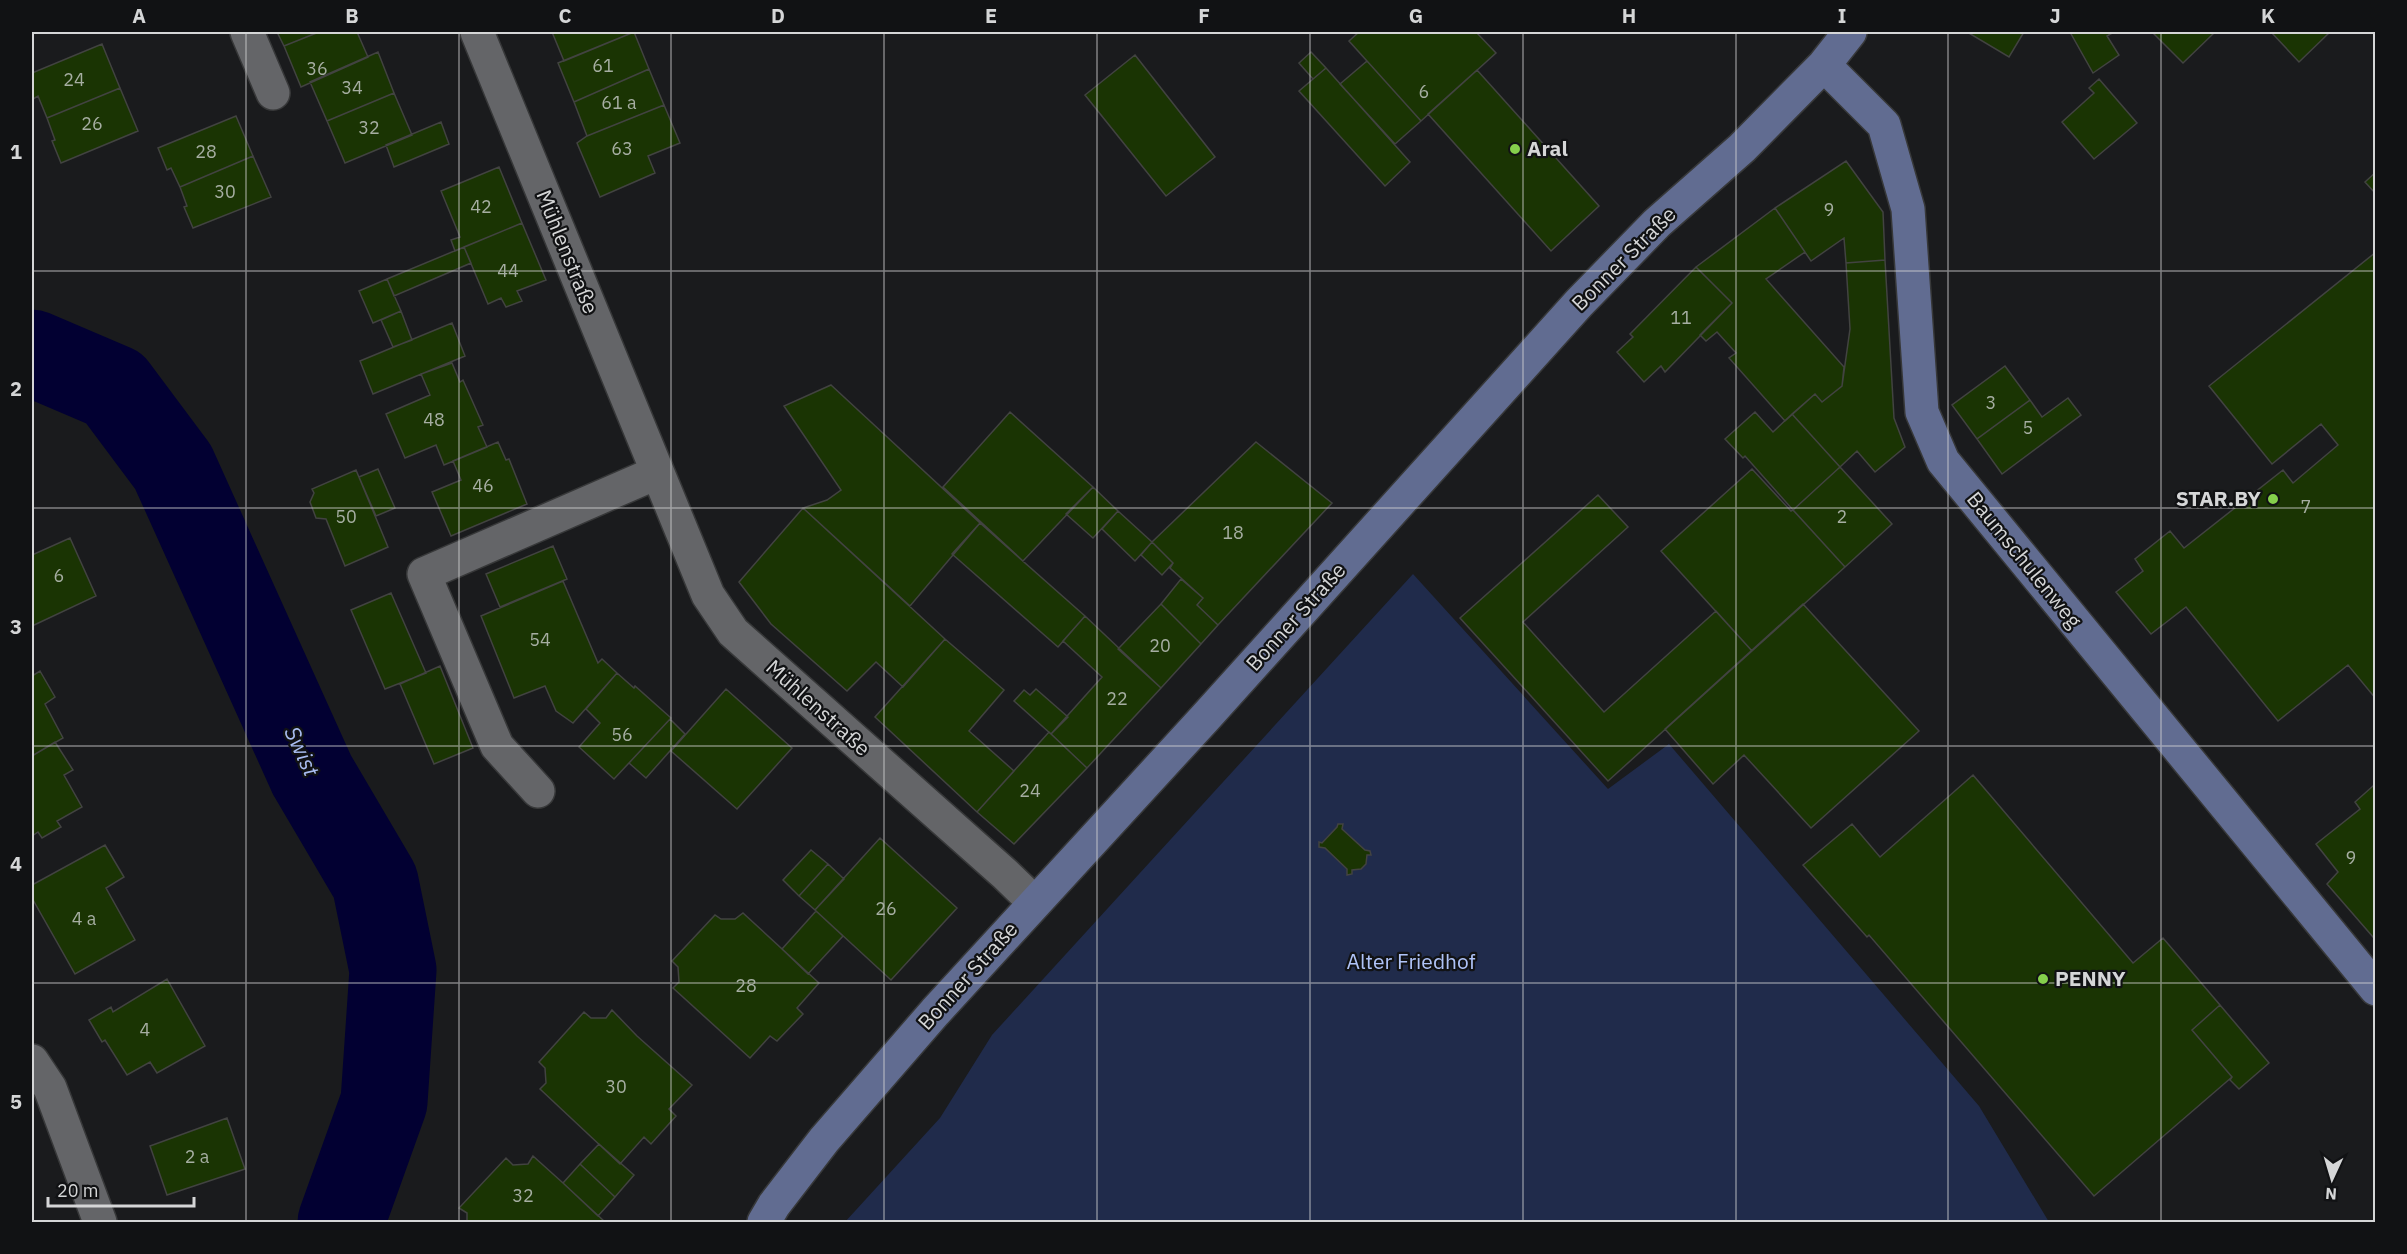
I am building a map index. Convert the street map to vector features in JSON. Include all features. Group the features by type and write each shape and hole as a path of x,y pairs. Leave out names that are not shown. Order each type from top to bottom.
{"main road":[{"name":"Bonner Straße","path":"764,1222 832,1132 935,1012 1205,718 1579,303 1657,222 1742,148 1824,65 1850,32"},
{"name":"Baumschulenweg","path":"1824,65 1884,125 1908,209 1923,412 1943,460 2376,989"}],"street":[{"path":"247,32 273,93"},
{"name":"Mühlenstraße","path":"477,32 708,595 733,632 1034,902"},
{"path":"538,791 497,746 424,574 656,473"},
{"path":"32,1061 50,1088 100,1222"}],"green space":[{"name":"Alter Friedhof","path":"1413,574 1608,789 1669,744 1979,1106 2049,1222 845,1222 940,1118 992,1035"}],"building":[{"path":"277,32 319,32 284,46"},
{"path":"319,32 357,32 368,57 301,87 284,46"},
{"path":"552,32 634,32 564,61"},
{"path":"634,32 649,69 574,102 558,63"},
{"path":"1359,32 1476,32 1496,53 1421,121 1349,41"},
{"path":"1967,32 2024,32 2009,57"},
{"path":"2070,32 2114,32 2107,36 2119,55 2093,73"},
{"path":"2152,32 2215,32 2183,63"},
{"path":"2271,32 2330,32 2299,62"},
{"path":"102,44 120,88 47,118 38,96 33,99 32,73"},
{"path":"378,52 394,93 327,121 310,82"},
{"path":"1311,52 1326,68 1313,79 1299,63"},
{"path":"1135,55 1215,157 1166,196 1085,95"},
{"path":"1367,61 1421,121 1395,144 1340,84"},
{"path":"1326,68 1410,162 1385,186 1299,91"},
{"path":"649,69 664,105 587,136 574,102"},
{"path":"1477,70 1599,206 1551,251 1428,114"},
{"path":"2099,79 2137,123 2094,159 2062,122 2094,93 2089,88"},
{"path":"120,88 138,131 61,163 52,141 55,140 47,118"},
{"path":"394,93 412,135 345,163 327,121"},
{"path":"664,105 680,143 648,156 655,173 600,197 577,143 587,136"},
{"path":"236,116 253,156 180,187 171,168 167,170 158,148"},
{"path":"441,122 449,144 394,167 386,145"},
{"path":"253,156 271,197 193,228 184,207 187,206 180,187"},
{"path":"1846,161 1883,212 1885,260 1846,263 1844,238 1811,261 1775,208"},
{"path":"499,167 522,223 455,251 451,240 460,237 441,191"},
{"path":"2376,172 2376,194 2365,182"},
{"path":"1775,208 1805,252 1766,279 1844,367 1842,386 1822,402 1815,394 1785,421 1729,358 1736,353 1717,332 1706,341 1700,335 1732,303 1696,267"},
{"path":"522,223 546,280 517,291 522,301 506,307 501,298 488,304 464,247"},
{"path":"464,247 471,263 394,296 387,279"},
{"path":"2376,252 2376,699 2348,665 2278,721 2186,607 2151,634 2116,592 2143,571 2135,559 2170,531 2184,548 2283,470 2293,483 2338,445 2321,424 2272,464 2209,386"},
{"path":"1885,260 1894,418 1905,447 1875,472 1857,451 1840,467 1792,414 1815,394 1822,402 1842,386 1850,329 1846,263"},
{"path":"1696,267 1732,303 1665,372 1661,366 1644,382 1617,352 1633,337 1630,334"},
{"path":"387,279 401,311 373,323 359,291"},
{"path":"401,311 412,340 393,347 381,320"},
{"path":"452,323 465,356 373,394 360,361"},
{"path":"452,363 460,382 463,380 483,425 478,427 487,447 444,465 436,445 405,458 386,414 430,395 421,374"},
{"path":"2005,366 2030,400 1977,439 1952,405"},
{"path":"831,385 980,523 910,606 803,508 827,500 841,490 784,406"},
{"path":"2068,398 2081,415 2002,474 1977,439 2030,400 2042,417"},
{"path":"1010,412 1093,487 1023,561 943,487"},
{"path":"1755,412 1773,432 1792,414 1840,467 1793,510 1745,456 1743,458 1725,439"},
{"path":"498,442 506,460 509,459 527,504 451,536 432,492 461,480 453,461"},
{"path":"1256,442 1332,503 1218,625 1197,605 1203,598 1170,568 1173,563 1152,542"},
{"path":"1840,467 1892,524 1845,567 1793,510"},
{"path":"378,469 395,508 376,516 359,477"},
{"path":"1752,469 1845,567 1752,651 1661,551"},
{"path":"356,470 388,547 345,566 326,519 316,518 310,502 314,493 312,489"},
{"path":"1093,487 1118,511 1093,538 1066,514"},
{"path":"1598,495 1628,527 1523,622 1604,712 1716,611 1752,651 1608,781 1460,618"},
{"path":"803,508 945,639 903,687 876,662 847,691 771,624 739,582"},
{"path":"1118,511 1152,542 1135,561 1102,529"},
{"path":"980,523 1085,616 1058,647 952,554"},
{"path":"70,538 96,596 32,626 32,555"},
{"path":"1152,542 1173,563 1162,575 1141,555"},
{"path":"553,546 567,579 500,607 486,574"},
{"path":"1181,579 1203,598 1197,605 1218,625 1201,644 1161,604"},
{"path":"563,581 598,663 602,659 617,673 573,723 556,711 545,686 514,698 481,616"},
{"path":"391,593 426,673 385,689 351,610"},
{"path":"1161,604 1201,644 1161,688 1118,649"},
{"path":"1803,604 1919,731 1811,828 1744,755 1713,784 1665,729"},
{"path":"1085,616 1161,688 1087,768 1051,734 1102,677 1063,641"},
{"path":"945,639 1004,690 969,731 1014,771 977,812 875,717"},
{"path":"440,666 473,748 434,764 400,684"},
{"path":"40,671 55,697 45,704 63,738 32,756 32,676"},
{"path":"617,673 671,718 614,779 579,747 600,723 586,709"},
{"path":"726,689 792,748 737,809 671,751"},
{"path":"1036,689 1068,717 1051,734 1014,701 1024,690 1030,695"},
{"path":"670,719 685,734 646,778 629,763"},
{"path":"1049,732 1087,768 1014,844 977,812"},
{"path":"55,742 73,770 64,775 82,807 57,821 61,827 42,838 38,832 32,836 32,756"},
{"path":"1973,775 2133,963 2163,938 2220,1005 2192,1030 2232,1077 2094,1196 1869,935 1867,937 1803,865 1852,824 1880,857"},
{"path":"2373,786 2376,789 2376,935 2373,937 2327,884 2338,872 2316,844 2360,809 2355,802"},
{"path":"1338,824 1343,824 1342,829 1365,850 1370,851 1371,855 1367,855 1366,864 1361,869 1352,870 1352,874 1347,875 1347,869 1325,848 1319,847 1319,842 1322,843"},
{"path":"880,838 957,908 891,980 815,910"},
{"path":"105,845 124,877 106,888 135,940 75,974 32,898 32,885"},
{"path":"811,850 828,864 799,896 783,880"},
{"path":"828,864 844,879 815,910 799,896"},
{"path":"816,911 843,936 808,974 782,949"},
{"path":"743,913 819,983 797,1008 803,1014 777,1041 770,1036 750,1058 673,988 679,982 678,967 672,961 715,915 721,919 735,919"},
{"path":"167,979 205,1046 157,1073 150,1062 127,1075 105,1040 102,1042 89,1020 111,1007 113,1012"},
{"path":"2220,1005 2269,1063 2239,1089 2230,1080 2232,1077 2192,1030"},
{"path":"612,1010 637,1036 692,1085 669,1109 676,1116 651,1144 644,1137 620,1164 540,1089 546,1083 545,1068 539,1062 584,1012 591,1018 606,1018"},
{"path":"227,1118 245,1169 167,1195 150,1146"},
{"path":"599,1144 634,1175 615,1197 580,1164"},
{"path":"533,1156 605,1222 467,1222 467,1213 459,1208 506,1158 513,1165 528,1164"},
{"path":"580,1164 615,1197 598,1216 563,1183"}],"waterway":[{"name":"Swist","path":"32,353 114,388 173,467 312,775 375,882 393,970 384,1102 341,1222"}],"place":[{"name":"Aral","path":"1515,149"},
{"name":"STAR.BY","path":"2273,499"},
{"name":"PENNY","path":"2043,979"}]}
